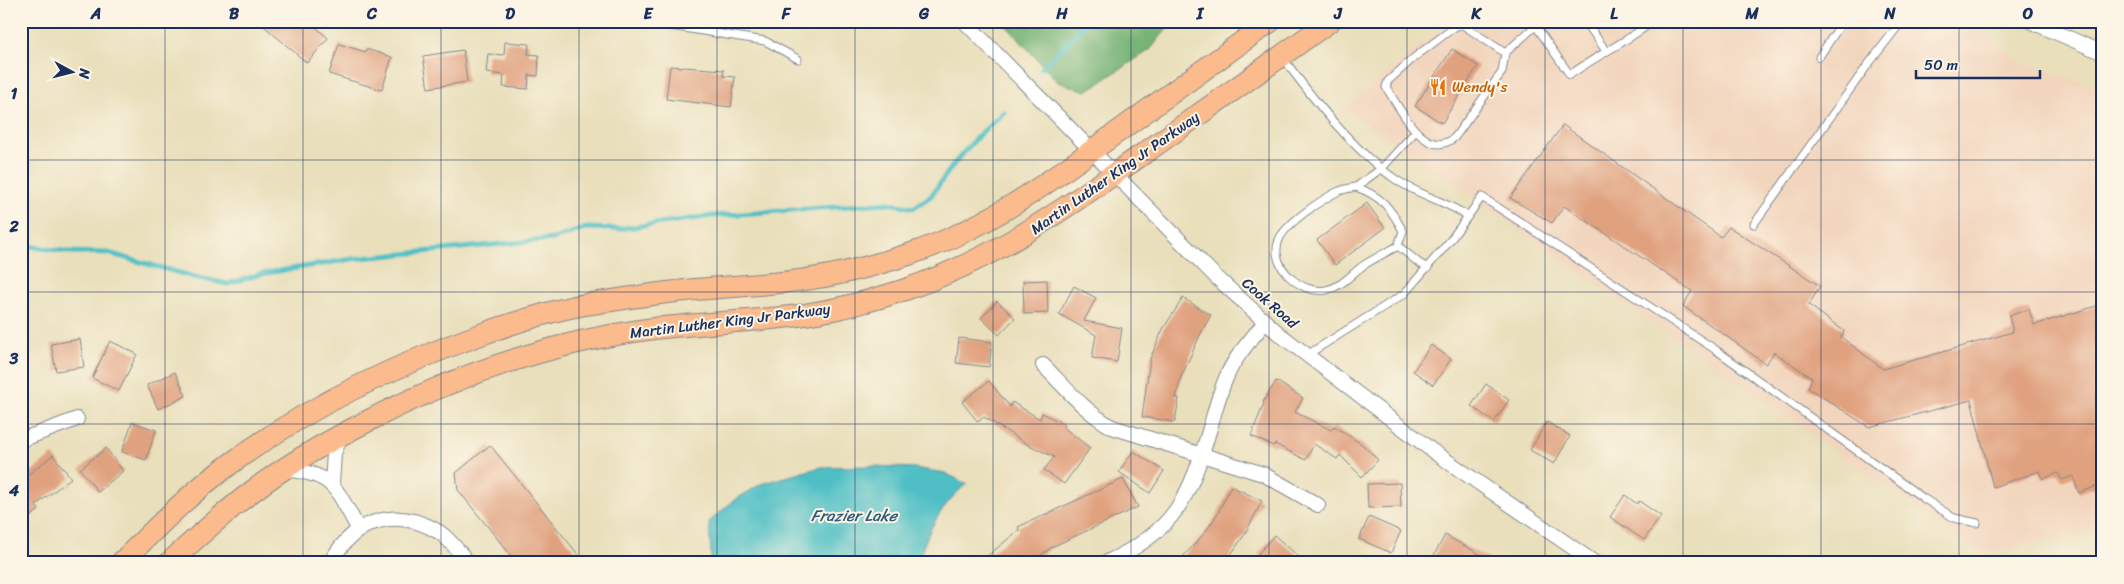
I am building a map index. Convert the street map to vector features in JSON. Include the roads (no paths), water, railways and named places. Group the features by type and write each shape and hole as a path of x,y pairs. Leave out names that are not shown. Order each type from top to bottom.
{"main road":[{"name":"Martin Luther King Jr Parkway","path":"122,563 163,522 216,475 270,436 326,403 386,372 508,325 585,305 673,292 816,278 862,268 913,253 956,236 1000,213 1050,182 1271,21"},
{"name":"Martin Luther King Jr Parkway","path":"169,563 205,530 255,489 284,469 392,407 477,372 549,350 659,328 779,318 866,303 950,273 1014,241 1055,216 1330,21"}],"street":[{"name":"Cook Road","path":"964,21 1114,175 1216,277 1265,322 1434,452 1595,563"},
{"path":"2030,21 2103,54"},
{"path":"1105,563 1130,552 1147,541 1164,526 1178,508 1192,482 1227,376 1239,354 1265,322"},
{"path":"1043,365 1100,420 1112,426 1263,474 1318,505"},
{"path":"21,440 77,419"},
{"path":"332,484 334,453 342,434"},
{"path":"284,469 308,472 325,478 332,484 359,530"},
{"path":"330,563 337,549 359,530 371,522 388,518 408,519 441,533 468,563"}],"lane":[{"path":"640,21 765,41 798,59"},
{"path":"1585,21 1606,52"},
{"path":"1506,53 1463,25 1456,26 1416,56 1388,81 1386,87 1415,132 1438,145 1447,144 1455,137 1502,72 1506,53 1537,23 1570,75 1639,32 1653,21"},
{"path":"1819,57 1843,21"},
{"path":"1754,224 1867,66 1902,21"},
{"path":"1282,56 1335,124 1382,168 1395,179 1424,196 1457,209 1468,216"},
{"path":"1356,187 1372,193 1391,209 1403,231 1398,246 1364,265 1343,283 1327,290 1311,290 1291,279 1278,260 1278,242 1285,229 1338,192 1356,187 1382,168 1415,132"},
{"path":"1306,355 1404,294 1428,268 1482,197 1716,350 1923,498 1954,518 1977,523"},
{"path":"1398,246 1428,268"}],"water":[{"name":"Frazier Lake","path":"874,466 914,468 945,473 967,484 950,500 936,519 918,563 709,563 711,557 709,522 733,501 761,484 821,467"}],"waterway":[{"path":"1042,68 1088,21"},
{"path":"21,245 70,252 108,253 194,277 228,284 261,274 352,259 553,239 586,228 618,229 712,216 889,203 913,208 931,196 953,165 978,136 1004,112"}],"place":[{"name":"Wendy's","path":"1438,87"}]}
